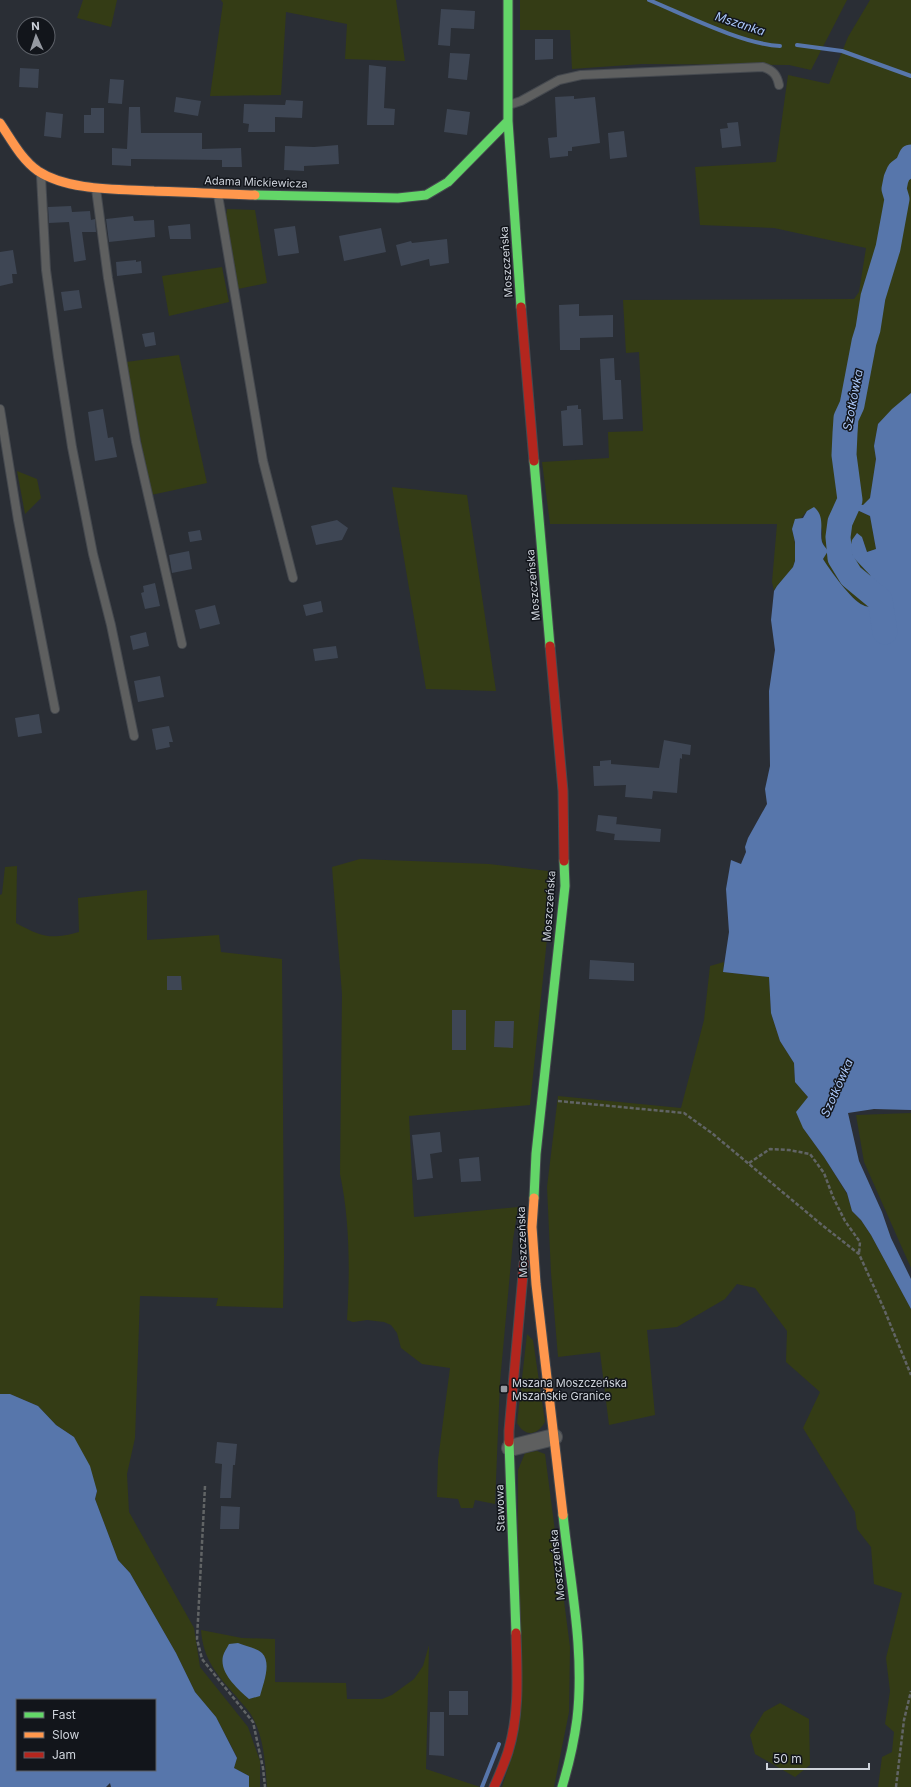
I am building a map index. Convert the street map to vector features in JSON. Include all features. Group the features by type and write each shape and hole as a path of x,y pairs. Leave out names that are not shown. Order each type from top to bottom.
{"street":[{"name":"Moszczeńska","path":"508,0 507,105 518,273 563,791 565,886 536,1154 532,1227 536,1284 578,1640 580,1678 577,1733 571,1760 562,1787"},
{"name":"Adama Mickiewicza","path":"0,123 20,153 33,167 61,180 95,186 218,194 398,198 426,195 448,182 508,121"},
{"name":"Stawowa","path":"494,1787 508,1752 518,1687 509,1431 524,1253 532,1227"},
{"path":"510,1448 554,1437"}],"lane":[{"path":"507,105 522,101 559,80 591,74 763,67 770,69 774,73 779,86"},
{"path":"41,172 46,270 72,447 93,554 111,625 134,736"},
{"path":"95,186 108,278 136,442 182,644"},
{"path":"218,194 263,461 293,578"},
{"path":"0,409 20,527 55,709"}],"path":[{"path":"542,1100 684,1113 713,1134 859,1254 884,1309 911,1375"},
{"path":"749,1163 770,1149 788,1150 810,1154 824,1173 845,1221 860,1242 859,1254"},
{"path":"206,1486 198,1639 202,1659 253,1722 263,1768 265,1787"},
{"path":"896,1787 904,1720 911,1691"}],"green space":[{"path":"83,0 117,0 111,27 77,18"},
{"path":"221,0 396,0 405,61 345,59 347,24 286,12 281,95 210,96 223,3"},
{"path":"520,0 847,0 811,70 789,65 642,64 572,69 570,30 520,30"},
{"path":"870,0 911,0 911,393 878,424 874,446 876,459 870,499 863,505 857,504 857,510 870,516 876,549 867,552 862,537 862,567 870,574 880,600 875,608 864,606 853,598 842,585 823,559 827,551 822,541 822,530 807,511 792,529 796,553 793,567 774,591 772,582 777,524 550,524 542,462 609,458 608,432 643,431 639,352 626,353 623,300 854,299 859,292 866,248 774,228 700,225 695,167 776,162 788,75 829,84 848,37"},
{"path":"227,209 255,210 267,283 238,289 226,216"},
{"path":"222,267 229,302 169,316 162,276"},
{"path":"179,355 207,483 151,495 126,362"},
{"path":"17,471 37,479 41,498 25,514"},
{"path":"392,487 467,495 496,691 426,689"},
{"path":"360,859 489,864 548,871 552,890 530,1105 409,1116 414,1217 518,1207 513,1240 500,1382 495,1504 475,1500 473,1508 461,1508 458,1499 437,1497 438,1460 450,1368 422,1364 401,1348 397,1333 391,1325 384,1322 367,1320 353,1322 347,1320 349,1284 348,1247 346,1210 340,1174 342,994 332,867"},
{"path":"17,866 16,923 40,934 46,936 61,936 79,932 78,898 147,890 147,940 219,935 221,952 282,959 283,1308 216,1306 218,1298 140,1296 135,1438 127,1474 129,1512 194,1628 200,1667 248,1727 260,1761 260,1787 249,1787 249,1776 234,1768 237,1757 216,1717 195,1692 176,1653 130,1573 118,1560 95,1499 97,1491 74,1437 56,1425 38,1406 10,1394 0,1394 0,895 2,894 5,867"},
{"path":"724,962 723,972 769,977 771,1013 780,1041 794,1063 795,1082 808,1097 803,1128 824,1157 847,1194 852,1211 861,1220 871,1235 911,1309 911,1787 878,1787 882,1757 892,1752 894,1732 885,1724 890,1691 886,1658 902,1593 874,1584 871,1547 857,1529 855,1512 803,1428 820,1392 786,1362 787,1331 755,1288 737,1284 725,1299 677,1327 647,1330 655,1415 609,1425 600,1352 558,1357 551,1273 547,1187 558,1096 681,1108 704,1020 710,966"},
{"path":"911,1113 911,1268 864,1162 856,1115"},
{"path":"527,1334 533,1340 545,1422 542,1427 531,1433 524,1431 517,1423"},
{"path":"537,1451 545,1454 570,1647 569,1712 554,1787 502,1787 517,1740 518,1470 525,1453"},
{"path":"201,1630 242,1638 275,1639 275,1682 346,1683 347,1699 382,1699 392,1695 414,1679 423,1666 429,1645 426,1769 480,1787 267,1787 263,1749 255,1721 217,1674 208,1658 202,1640","holes":["238,1643 261,1652 266,1659"]},
{"path":"780,1703 809,1719 810,1765 795,1777 755,1754 750,1735 764,1712"}],"water":[{"path":"911,393 911,1110 874,1109 848,1113 859,1161 882,1212 891,1238 911,1279 911,1309 871,1235 861,1220 852,1211 847,1193 803,1128 796,1112 808,1097 795,1082 794,1063 780,1041 771,1013 769,977 723,972 729,932 726,889 731,860 741,864 746,852 745,847 748,838 767,804 765,789 770,766 769,691 775,650 771,620 774,591 793,567 795,561 795,542 792,529 795,519 803,518 807,511 814,507 818,511 821,520 822,542 828,551 823,559 853,598 864,606 875,608 879,599 870,575 853,557 850,549 852,540 857,533 862,537 867,552 876,549 870,516 857,510 857,504 863,505 870,498 876,459 874,446 878,424 892,409"},
{"path":"0,1394 10,1394 38,1406 56,1425 74,1437 90,1466 97,1491 95,1499 118,1560 130,1573 176,1653 195,1692 216,1717 237,1758 234,1768 249,1776 249,1787 111,1787 110,1783 106,1787 0,1787"},
{"path":"238,1643 257,1650 265,1657 267,1668 260,1696 249,1699 230,1680 224,1668 223,1656 229,1644"}],"building":[{"path":"441,9 475,11 474,29 451,28 450,46 438,45"},
{"path":"535,39 553,39 553,59 535,60"},
{"path":"450,53 470,54 467,80 448,78"},
{"path":"369,65 386,67 384,108 395,109 394,125 367,125"},
{"path":"20,68 39,69 38,88 19,87"},
{"path":"110,79 124,80 122,104 108,103"},
{"path":"574,96 574,99 595,97 600,143 572,147 572,151 568,151 568,156 550,158 548,138 557,137 555,97"},
{"path":"176,97 201,101 198,116 174,112"},
{"path":"286,100 303,101 302,118 275,117 275,132 248,132 249,124 243,123 244,104 285,105"},
{"path":"129,107 140,107 141,133 202,133 202,149 241,148 242,167 222,167 222,160 131,159 131,166 112,165 112,148 127,149"},
{"path":"91,108 104,108 104,133 84,133 84,115 91,115"},
{"path":"447,109 470,112 467,135 444,132"},
{"path":"46,112 63,114 61,138 44,136"},
{"path":"738,122 741,146 722,148 720,129 728,128 727,123"},
{"path":"624,131 627,157 610,159 608,133"},
{"path":"338,145 339,164 304,166 304,171 284,170 285,146 314,147"},
{"path":"71,206 72,212 90,211 91,220 95,219 96,232 82,232 86,260 74,262 69,222 49,223 48,207"},
{"path":"133,216 134,221 154,220 155,237 109,242 106,219"},
{"path":"190,224 191,239 170,239 168,226"},
{"path":"295,226 299,253 278,256 274,229"},
{"path":"381,228 386,252 344,261 339,236"},
{"path":"447,239 449,263 430,266 429,259 401,266 396,245 411,241 412,243"},
{"path":"13,250 17,274 12,274 13,283 0,286 0,252"},
{"path":"136,260 136,262 141,261 142,273 117,276 116,262"},
{"path":"79,290 82,308 64,311 61,292"},
{"path":"579,304 579,316 613,315 613,337 580,338 580,350 560,350 559,305"},
{"path":"154,332 156,345 145,347 142,334"},
{"path":"614,358 615,380 621,380 623,419 603,420 600,359"},
{"path":"578,405 578,409 581,409 583,445 563,446 561,411 567,410 567,406"},
{"path":"103,409 108,438 113,437 117,457 95,461 88,412"},
{"path":"337,520 348,528 342,540 316,545 311,526"},
{"path":"200,530 202,540 190,542 188,532"},
{"path":"189,551 192,569 172,573 169,555"},
{"path":"155,583 160,606 145,609 141,593 144,592 143,586"},
{"path":"321,601 323,612 306,616 303,605"},
{"path":"215,605 220,624 200,629 195,610"},
{"path":"146,632 149,646 133,650 130,636"},
{"path":"336,646 338,658 315,661 313,649"},
{"path":"160,676 164,697 138,702 134,681"},
{"path":"39,714 42,733 18,737 15,718"},
{"path":"169,726 173,742 169,742 170,747 156,750 152,729"},
{"path":"664,740 691,745 690,755 682,754 682,759 680,758 677,793 653,791 652,799 625,797 626,785 594,786 593,766 600,766 600,761 611,760 611,764 659,768"},
{"path":"598,815 617,817 615,834 596,831"},
{"path":"616,824 661,829 660,842 614,840"},
{"path":"590,960 634,963 634,981 589,979"},
{"path":"167,976 181,976 182,990 167,990"},
{"path":"452,1010 466,1010 466,1050 452,1050"},
{"path":"495,1021 514,1021 513,1048 494,1047"},
{"path":"440,1132 442,1152 430,1154 433,1178 417,1180 412,1135"},
{"path":"479,1157 481,1181 461,1182 459,1159"},
{"path":"217,1442 237,1444 235,1465 233,1465 231,1498 220,1498 222,1464 215,1463"},
{"path":"221,1506 240,1507 239,1529 220,1529"},
{"path":"449,1691 468,1691 468,1715 449,1715"},
{"path":"430,1712 444,1712 444,1756 429,1755"}],"waterway":[{"name":"Mszanka","path":"649,0 731,35 765,44 780,46"},
{"name":"Mszanka","path":"797,45 842,51 911,76"},
{"name":"Szotkówka","path":"885,632 880,600 851,576 840,558 838,537 840,522 850,500 844,455 846,418 852,405 873,297 888,248 897,199 894,189 896,179 899,172 907,166 911,157"},
{"path":"482,1787 499,1744"}],"traffic: fast":[{"path":"508,0 508,121 521,307"},
{"path":"255,195 398,198 426,195 448,182 508,121"},
{"path":"534,461 550,646"},
{"path":"534,1198 536,1154 565,886 564,861"},
{"path":"509,1442 516,1633"},
{"path":"562,1787 576,1728 579,1693 576,1617 563,1515"}],"traffic: slow":[{"path":"0,123 26,161 38,171 50,178 64,182 94,188 255,195"},
{"path":"534,1198 532,1227 536,1284 563,1515"}],"traffic: jam":[{"path":"521,307 534,461"},
{"path":"550,646 563,791 564,861"},
{"path":"509,1442 524,1263"},
{"path":"494,1787 512,1738 517,1693 516,1633"}],"place":[{"name":"Mszana Moszczeńska Mszańskie Granice","path":"504,1389"}]}
